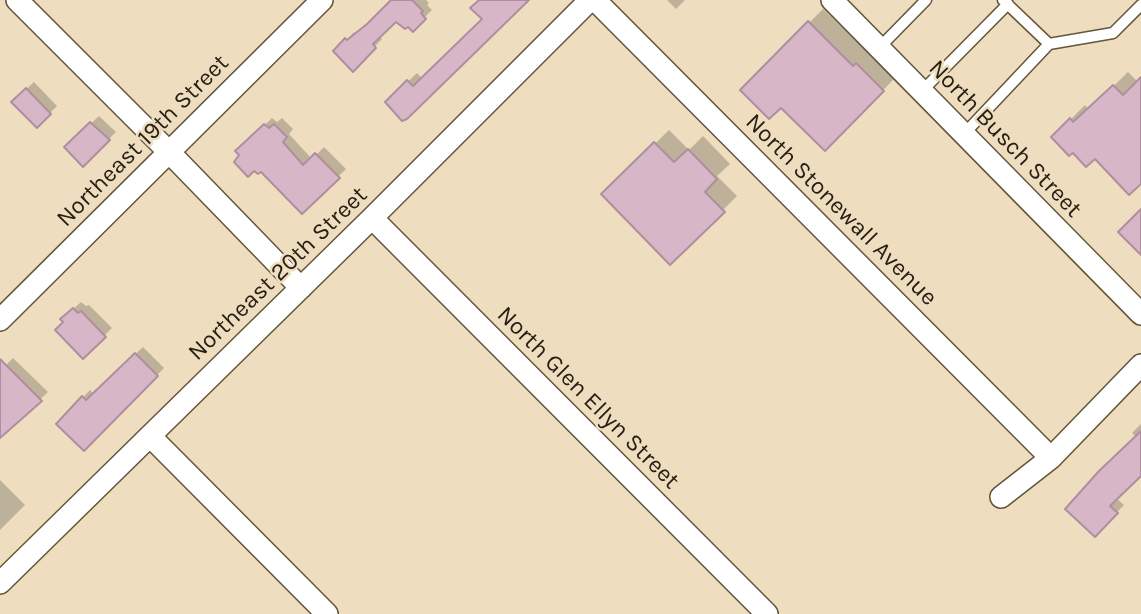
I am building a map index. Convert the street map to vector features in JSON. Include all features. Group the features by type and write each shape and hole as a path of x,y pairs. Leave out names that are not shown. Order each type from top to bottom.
{"street":[{"path":"17,0 301,288"},
{"name":"Northeast 19th Street","path":"0,320 322,0"},
{"name":"Northeast 20th Street","path":"0,583 593,0"},
{"name":"North Stonewall Avenue","path":"593,0 1051,458"},
{"name":"North Busch Street","path":"832,0 1141,314"},
{"name":"North Glen Ellyn Street","path":"372,218 766,614"},
{"path":"1001,498 1051,458 1141,365"},
{"path":"150,436 327,614"}],"lane":[{"path":"879,48 926,0"},
{"path":"922,92 1006,2 1049,44"},
{"path":"964,134 1049,44 1113,33 1141,5"}],"building":[{"path":"391,0 412,0 423,11 421,13 426,19 413,32 396,22 373,44 376,48 353,72 333,51 345,38 347,40 367,24"},
{"path":"479,0 529,0 402,121 385,102 407,80 413,86 482,19 470,8"},
{"path":"808,21 853,66 856,63 884,91 825,151 781,108 769,119 740,90"},
{"path":"1141,77 1141,184 1129,195 1095,159 1086,167 1073,153 1069,156 1051,137 1070,118 1073,122 1113,85 1123,95"},
{"path":"26,88 51,114 37,128 11,102"},
{"path":"90,122 110,140 83,167 64,147"},
{"path":"264,124 269,128 274,124 287,137 283,142 303,165 315,153 340,178 302,214 261,172 258,174 254,171 248,177 234,162 239,155 235,151"},
{"path":"654,142 674,162 688,149 717,179 705,192 725,212 670,265 601,194"},
{"path":"1141,209 1141,255 1118,232"},
{"path":"73,308 78,313 81,311 106,337 83,359 55,330 63,322 60,319"},
{"path":"135,353 158,376 84,451 56,424 82,396 86,400"},
{"path":"0,359 42,401 0,438"},
{"path":"1141,431 1141,476 1110,506 1118,513 1095,537 1065,509 1099,471"}]}
